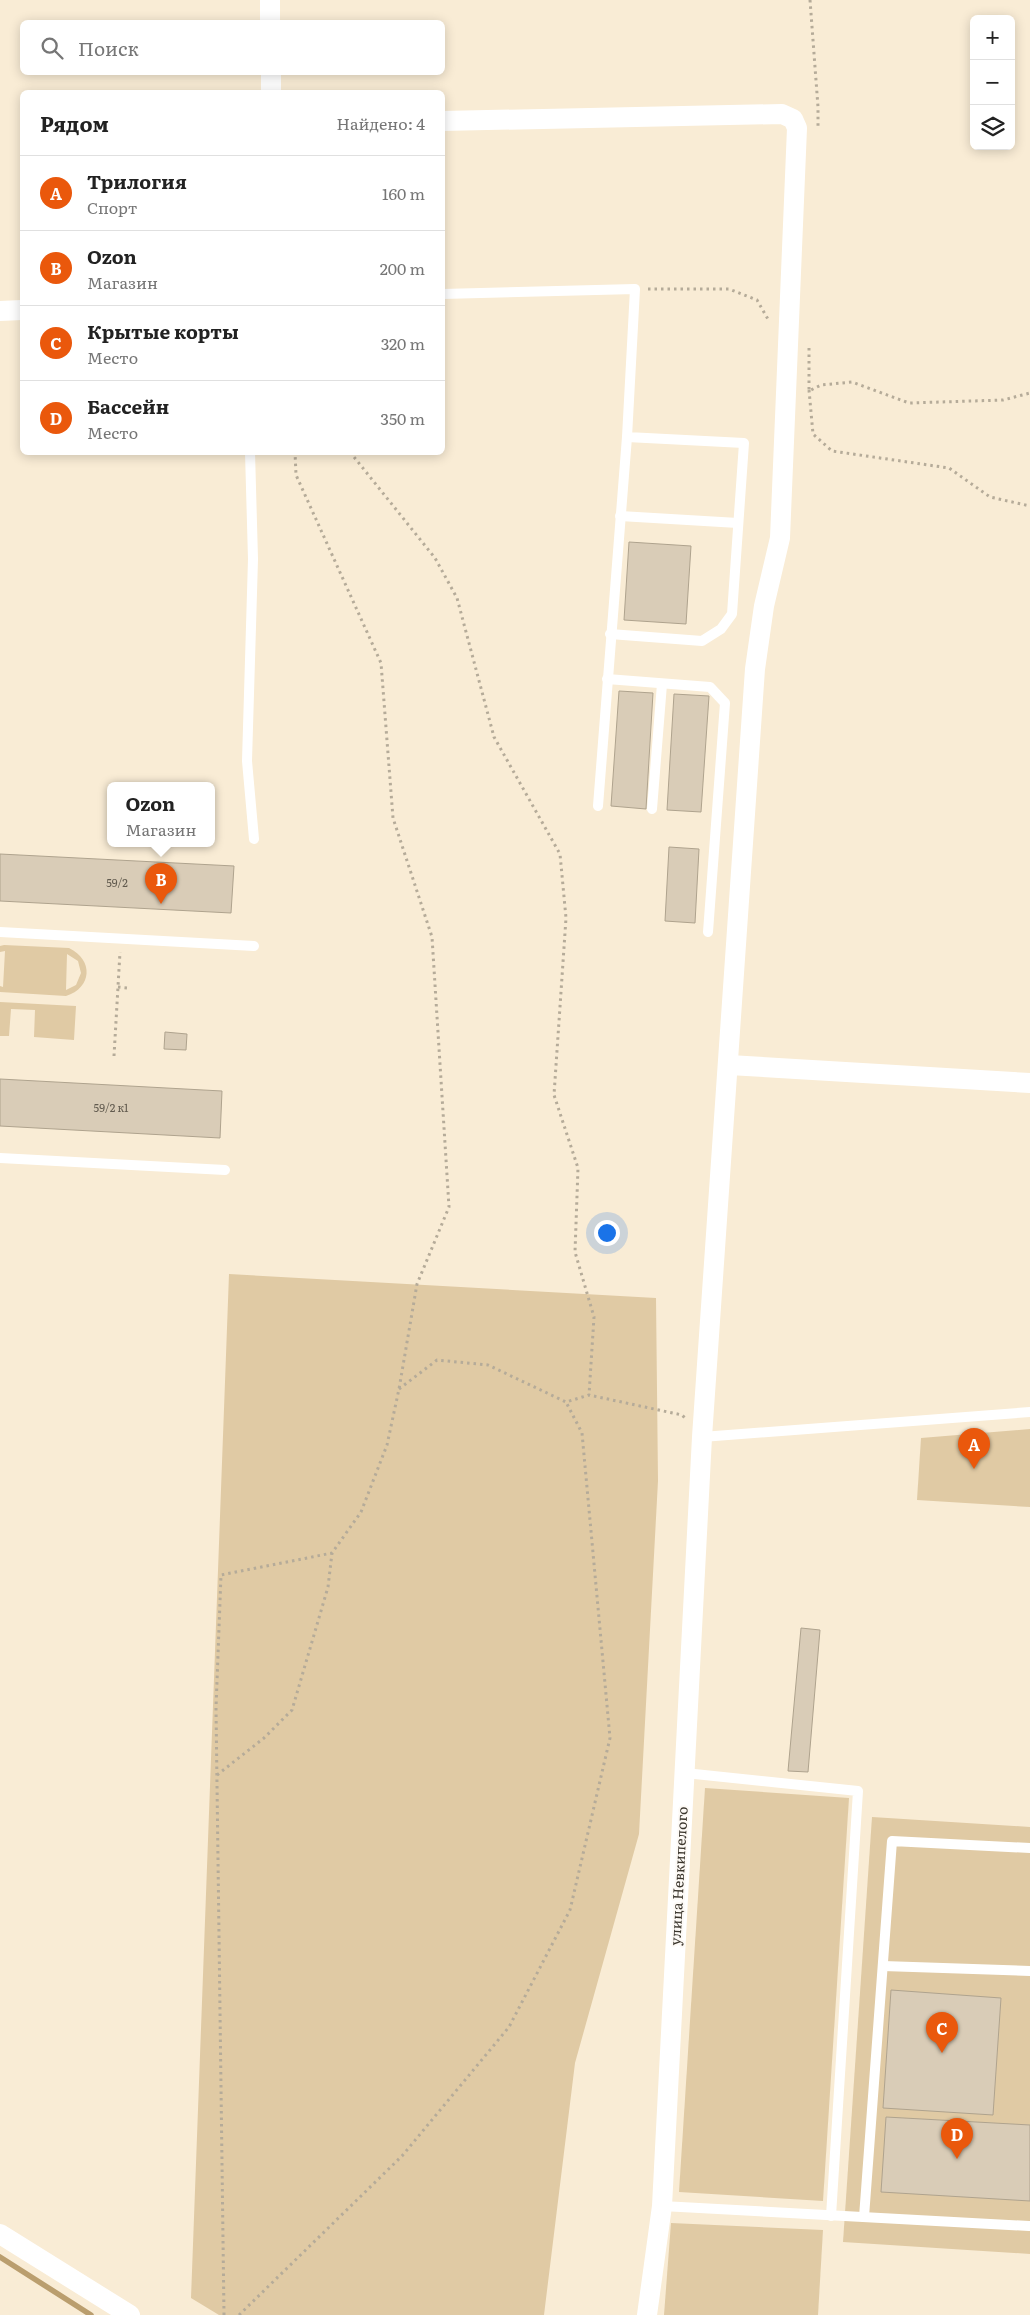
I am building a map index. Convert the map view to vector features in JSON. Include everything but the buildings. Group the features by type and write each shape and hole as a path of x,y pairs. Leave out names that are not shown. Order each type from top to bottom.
{"street":[{"path":"270,0 270,20"},
{"path":"271,75 271,90"},
{"name":"улица Невкипелого","path":"445,120 782,114 793,119 797,128 780,538 764,606 755,669 702,1437 662,2206 647,2315"},
{"path":"0,311 20,310"},
{"path":"729,1065 1030,1083"},
{"path":"0,2234 130,2315"}],"lane":[{"path":"445,294 635,289 627,438 610,634 598,806"},
{"path":"610,634 702,641 721,629 732,614 744,443 627,438"},
{"path":"250,455 253,559 247,761 254,839"},
{"path":"620,516 738,523"},
{"path":"607,679 710,687 725,703 708,932"},
{"path":"652,809 662,684"},
{"path":"0,932 254,946"},
{"path":"0,1158 225,1170"},
{"path":"702,1437 1030,1412"},
{"path":"684,1773 858,1791 831,2216"},
{"path":"864,2217 892,1840 1030,1848"},
{"path":"883,1966 1030,1970"},
{"path":"662,2206 1029,2226"}],"path":[{"path":"635,289 729,289 757,300 770,322"},
{"path":"809,390 821,384 852,382 909,403 1003,400 1030,392"},
{"path":"805,383 809,390 813,434 832,451 948,468 990,497 1030,506"},
{"path":"216,1775 264,1738 292,1710 328,1587 332,1553 361,1512 386,1445 399,1389 417,1284 449,1207 432,937 393,818 381,663 296,475 295,455"},
{"path":"352,455 435,558 457,598 494,737 560,854 566,918 554,1095 578,1168 575,1252 594,1317 589,1395"},
{"path":"114,1056 121,938"},
{"path":"118,987 128,988"},
{"path":"239,2315 402,2156 509,2027 570,1910 610,1738 582,1433 566,1402 488,1364 437,1360 399,1389"},
{"path":"566,1402 589,1395 682,1415 702,1437"},
{"path":"224,2315 216,1775 216,1708 221,1575 332,1553"}],"shaded area":[{"path":"0,946 69,948 83,959 87,974 85,980 81,987 66,996 0,992 0,986 3,987 5,951 0,952","holes":["67,954 78,961 81,973 76,985 66,990"]},
{"path":"0,1002 76,1006 74,1040 34,1037 35,1010 11,1009 9,1036 0,1036"},
{"path":"229,1274 656,1298 658,1481 639,1834 575,2063 544,2315 219,2315 191,2298"},
{"path":"1030,1429 1030,1507 917,1500 921,1438"},
{"path":"705,1788 849,1798 823,2201 679,2192"},
{"path":"872,1817 1030,1827 1030,2254 843,2242"},
{"path":"671,2223 823,2230 818,2315 664,2315"}],"waterway":[{"path":"0,2257 91,2315"}],"place":[{"name":"Ozon","path":"161,904"},
{"name":"Трилогия","path":"974,1469"},
{"name":"Крытые корты","path":"942,2053"},
{"name":"Бассейн","path":"957,2159"}]}
